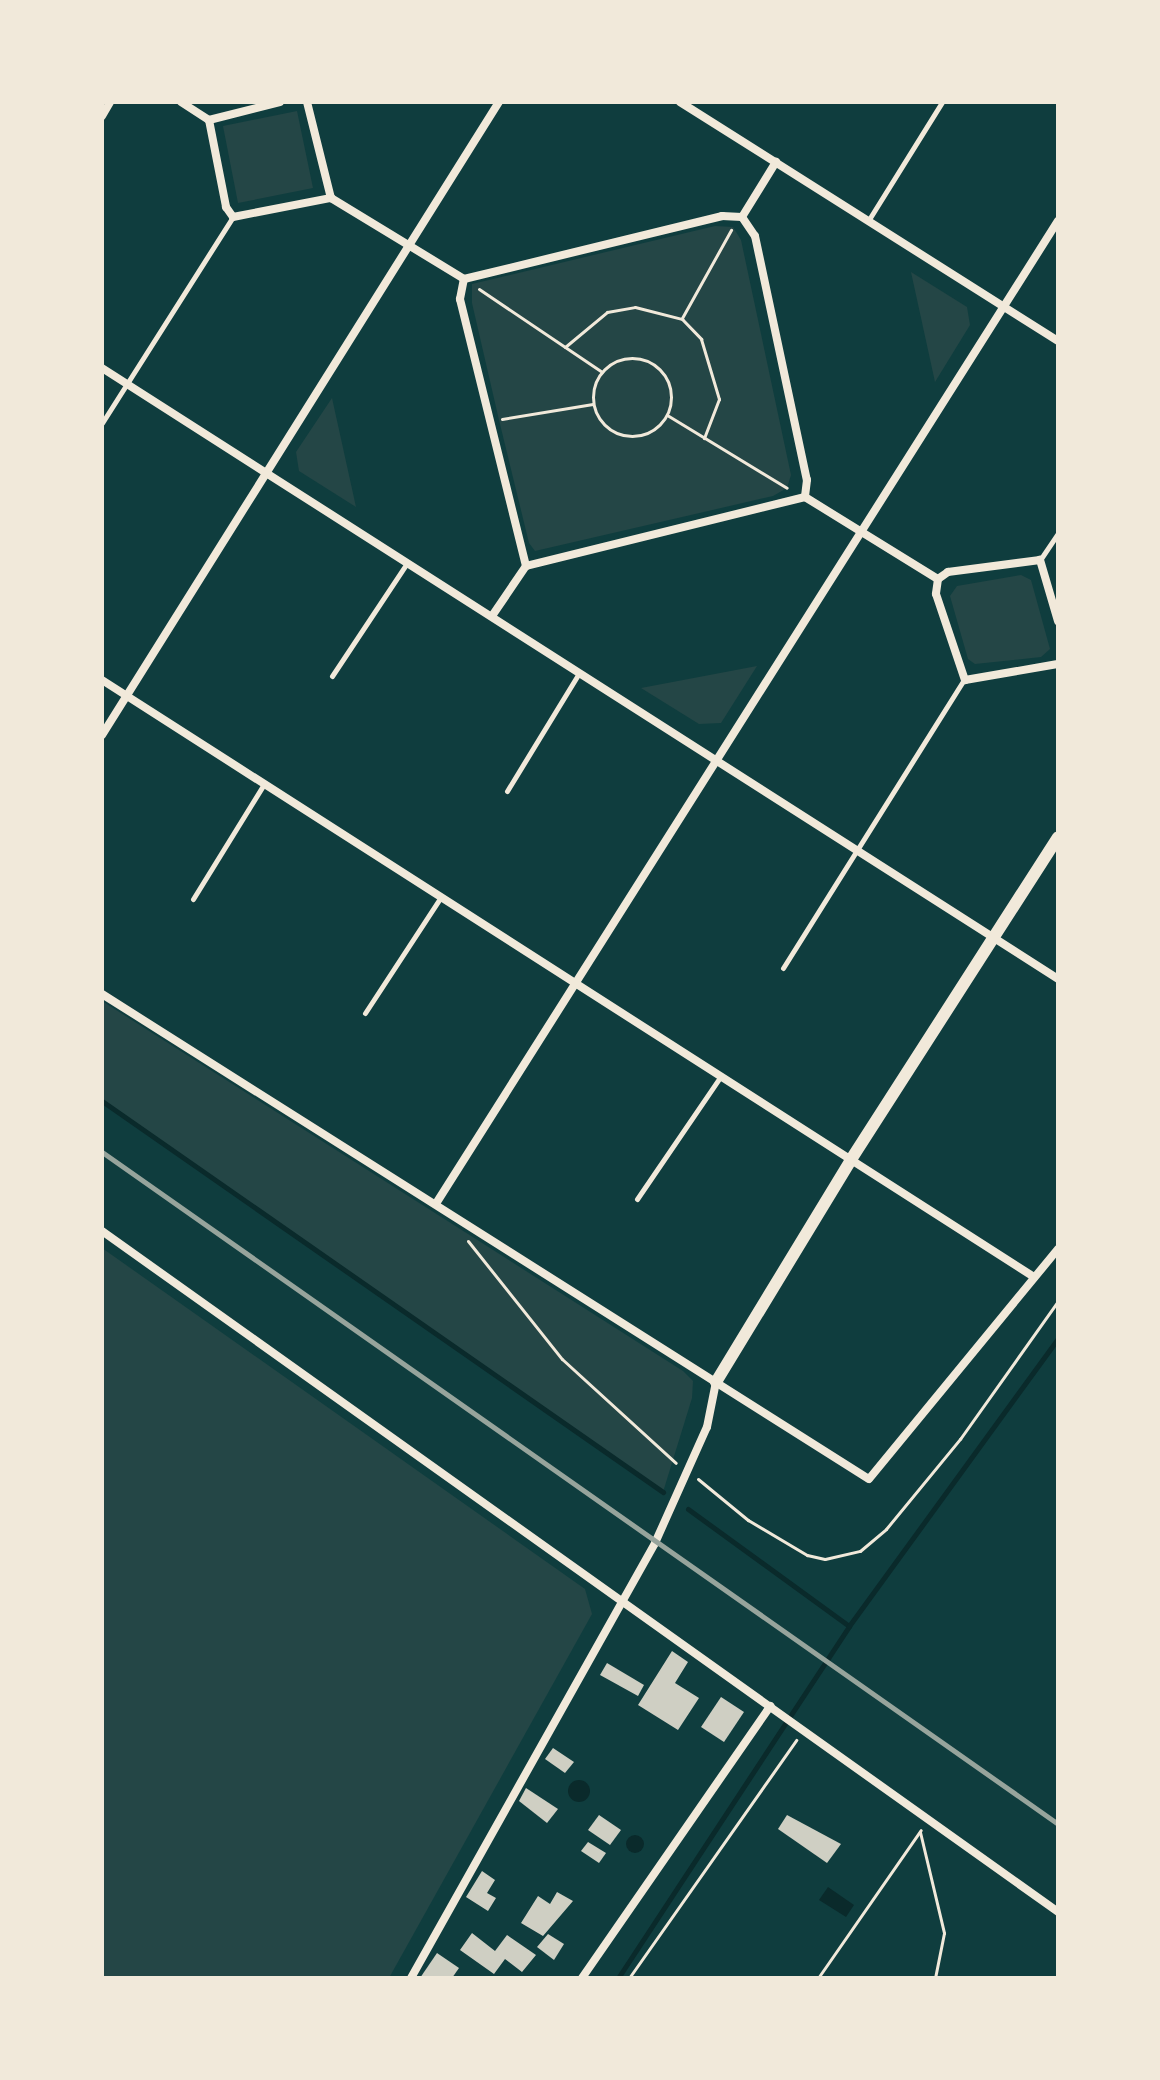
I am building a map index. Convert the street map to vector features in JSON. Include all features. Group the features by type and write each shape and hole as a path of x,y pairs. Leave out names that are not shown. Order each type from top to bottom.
{"street":[{"path":"102,116 110,102"},
{"path":"181,102 209,120 226,207 233,217 331,198 468,282 722,216 742,217"},
{"path":"209,120 280,102"},
{"path":"307,102 331,198"},
{"path":"102,735 499,102"},
{"path":"687,104 1058,341"},
{"path":"742,217 776,162"},
{"path":"742,217 755,236 807,480 805,497"},
{"path":"437,1202 865,533 1058,221"},
{"path":"468,282 460,299 526,566"},
{"path":"102,368 1058,979"},
{"path":"492,616 526,566 805,497 938,579"},
{"path":"1058,621 1040,560 948,572 938,579 936,594 965,680 1058,664"},
{"path":"102,680 579,981 1034,1277"},
{"path":"411,1978 689,1473 707,1427 716,1382 852,1158 1058,837"},
{"path":"102,994 437,1202 869,1479 1058,1249"},
{"path":"102,1231 1058,1912"},
{"path":"582,1978 770,1706"}],"lane":[{"path":"868,221 942,102"},
{"path":"102,423 233,217"},
{"path":"1040,560 1058,533"},
{"path":"332,676 408,562"},
{"path":"507,791 579,672"},
{"path":"783,968 965,680"},
{"path":"193,899 264,784"},
{"path":"365,1013 441,896"},
{"path":"637,1199 721,1075"}],"path":[{"path":"682,319 733,227"},
{"path":"468,282 602,372"},
{"path":"565,347 607,312 635,307 682,319 701,339 719,399 704,438"},
{"path":"628,358 654,364 670,385 667,415 652,431 628,437 605,426 593,404 602,372 628,358"},
{"path":"499,420 593,404"},
{"path":"667,415 787,488"},
{"path":"629,1978 803,1730"},
{"path":"818,1978 920,1832 944,1933 935,1978"}],"shaded area":[{"path":"297,111 313,188 238,203 223,126"},
{"path":"715,226 733,227 741,240 791,475 787,488 773,496 535,551 529,543 499,420 472,303 472,284"},
{"path":"911,272 967,307 970,325 935,382"},
{"path":"332,398 356,507 299,471 296,452"},
{"path":"1021,575 1031,580 1050,649 1041,657 975,664 968,659 950,596 957,586"},
{"path":"757,666 721,723 699,724 641,688"},
{"path":"102,1001 683,1371 693,1381 692,1398 663,1492 102,1101"},
{"path":"102,1248 585,1589 592,1614 389,1978 102,1978"},
{"path":"575,1780 583,1780 590,1791 583,1802 575,1802 568,1795 568,1787"},
{"path":"631,1835 639,1835 644,1844 642,1851 631,1853 626,1848 626,1840"},
{"path":"828,1887 854,1905 846,1917 819,1900"}],"building":[{"path":"672,1651 688,1662 675,1683 699,1698 678,1730 638,1705"},
{"path":"607,1663 644,1685 638,1696 600,1675"},
{"path":"721,1697 744,1712 724,1742 701,1727"},
{"path":"553,1748 574,1762 565,1773 545,1759"},
{"path":"526,1788 558,1809 547,1823 519,1801"},
{"path":"599,1815 621,1830 610,1845 588,1830"},
{"path":"787,1815 841,1844 827,1863 778,1829"},
{"path":"588,1842 606,1853 599,1863 581,1851"},
{"path":"482,1871 495,1880 487,1893 496,1898 488,1911 466,1897"},
{"path":"557,1892 573,1901 543,1936 521,1923 538,1896 550,1904"},
{"path":"472,1933 495,1951 507,1935 536,1955 522,1972 505,1959 494,1974 460,1950"},
{"path":"548,1934 564,1944 554,1960 537,1947"},
{"path":"437,1953 459,1968 452,1978 420,1978"}],"waterway":[{"path":"102,1101 663,1492"},
{"path":"618,1978 849,1626 1058,1338"},
{"path":"688,1509 849,1626"}],"railway":[{"path":"102,1152 1058,1824"}]}
